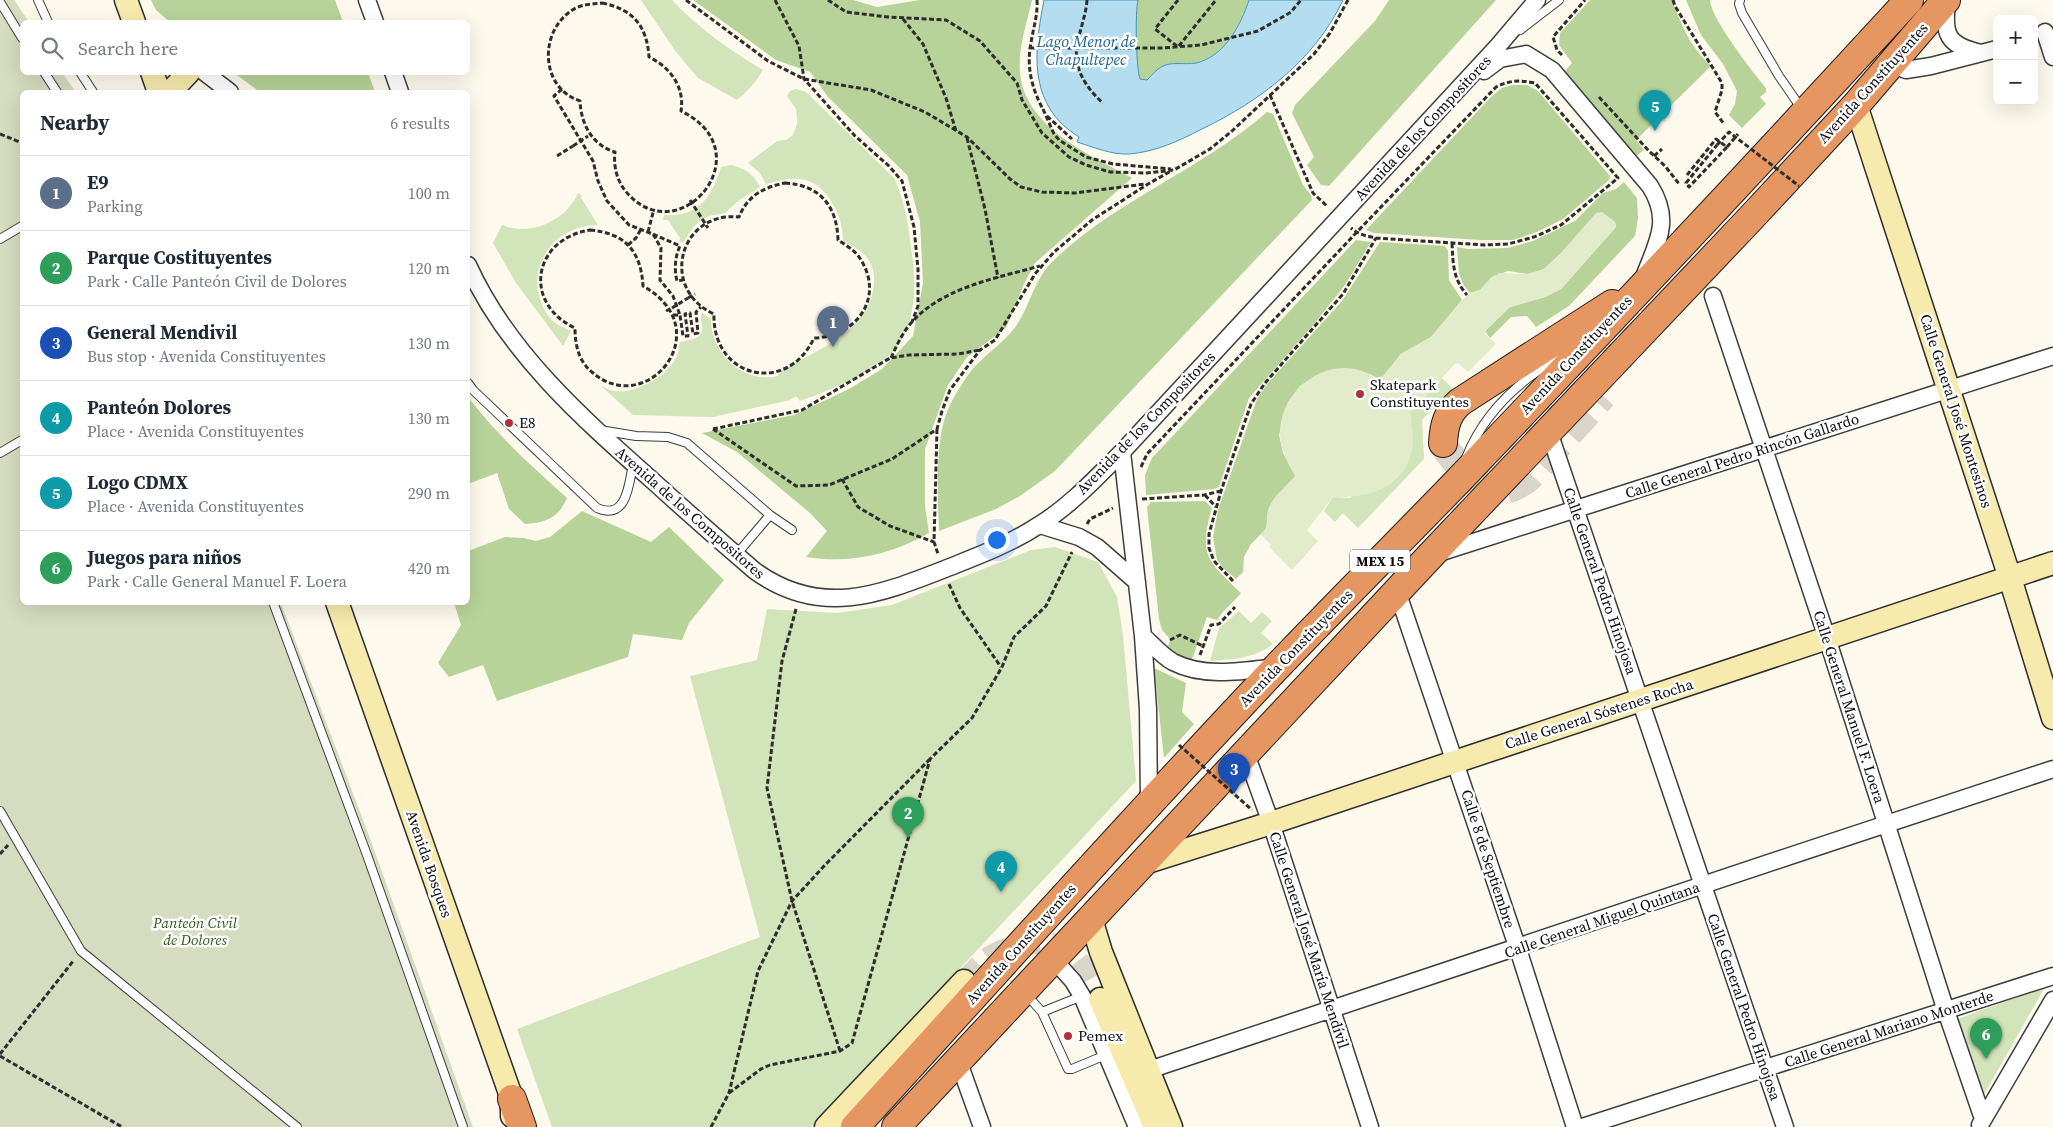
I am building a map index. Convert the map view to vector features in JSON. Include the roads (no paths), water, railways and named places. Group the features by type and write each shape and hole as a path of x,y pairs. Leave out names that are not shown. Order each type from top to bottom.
{"highway":[{"name":"Avenida Constituyentes","path":"855,1127 1149,803 1767,155 1909,0"},
{"name":"Avenida Constituyentes","path":"896,1127 958,1060 1033,1002 1054,960 1091,919 1430,556 1750,219 1856,105 1947,0"},
{"path":"1603,396 1720,271 1734,252 1750,219"},
{"path":"1444,443 1447,419 1452,409 1460,402 1639,288"},
{"path":"512,1099 522,1127"}],"street":[{"path":"367,0 374,20"},
{"name":"Avenida de los Compositores","path":"470,268 501,323 538,371 633,464 736,555 772,583 800,594 844,598 879,592 999,547 1040,525 1070,502 1122,452 1498,46 1537,0"},
{"path":"1947,0 1944,24 1951,40 1962,49 1990,51"},
{"path":"2044,33 2053,57"},
{"path":"1891,64 1906,70 1990,51"},
{"path":"1449,99 1500,59 1526,54 1552,70 1633,165 1657,198 1662,220 1660,233 1639,288"},
{"path":"153,75 158,90"},
{"path":"173,90 186,75"},
{"path":"208,75 227,90"},
{"path":"394,75 399,90"},
{"name":"Calle General José Montesinos","path":"1856,105 1950,390 2053,718"},
{"name":"Calle General Manuel F. Loera","path":"1713,296 1827,638 1981,1123"},
{"name":"Calle General Pedro Rincón Gallardo","path":"1430,556 2053,356"},
{"name":"Calle General Pedro Hinojosa","path":"1549,432 1785,1127"},
{"path":"1122,452 1137,500 1138,582 1148,709 1149,803"},
{"path":"1040,525 1079,536 1097,547 1138,582"},
{"name":"Calle General Sóstenes Rocha","path":"1144,863 1271,823 2053,563"},
{"name":"Calle 8 de Septiembre","path":"1398,591 1456,761 1575,1127"},
{"name":"Avenida Bosques","path":"338,605 512,1099 512,1127"},
{"path":"1143,636 1172,661 1196,670 1245,671 1277,667"},
{"name":"Calle General José María Mendívil","path":"1246,754 1271,823 1370,1127"},
{"name":"Calle General Miguel Quintana","path":"1150,1070 1518,949 2053,768"},
{"path":"1091,919 1101,952 1172,1127"},
{"path":"1054,960 1091,997 1155,1127"},
{"name":"Calle General Mariano Monterde","path":"1582,1127 2053,976"},
{"path":"826,1127 964,981"},
{"path":"1091,997 1108,1054 1138,1127"},
{"path":"1981,1123 2053,1000"},
{"path":"958,1060 982,1127"},
{"path":"512,1099 529,1127"}],"lane":[{"path":"38,0 47,20"},
{"path":"1498,46 1559,0"},
{"path":"1740,0 1739,4 1742,13 1779,76 1805,113"},
{"path":"0,2 20,35"},
{"path":"46,75 56,90"},
{"path":"82,75 92,90"},
{"path":"0,239 20,227"},
{"path":"470,386 479,397 597,508 604,511 615,510 625,501 633,464"},
{"path":"596,429 636,436 668,437 687,443 770,515 792,530"},
{"path":"0,453 20,441"},
{"path":"736,555 770,515"},
{"path":"273,605 367,855 463,1127"},
{"path":"0,811 81,951 297,1127"},
{"path":"1091,997 1033,1002 1068,1069 1072,1070 1108,1054"}],"water":[{"name":"Lago Menor de Chapultepec","path":"1044,0 1138,0 1136,27 1139,73 1140,79 1147,80 1165,65 1196,63 1206,60 1215,54 1230,39 1241,20 1249,0 1343,0 1317,42 1301,60 1265,92 1224,118 1185,138 1139,153 1123,154 1109,152 1077,142 1079,137 1061,123 1050,110 1043,95 1037,64 1037,48"}],"tunnel":[{"path":"1443,443 1455,461 1482,483 1496,490 1512,488 1530,477 1603,396"},
{"path":"964,981 986,960 1002,951 1033,943 1054,944 1063,947 1076,958 1100,999"}],"place":[{"name":"Logo CDMX","path":"1655,131"},
{"name":"E9","path":"833,347"},
{"name":"Skatepark Constituyentes","path":"1360,394"},
{"name":"E8","path":"509,423"},
{"name":"General Mendivil","path":"1234,794"},
{"name":"Parque Costituyentes","path":"908,838"},
{"name":"Panteón Dolores","path":"1001,892"},
{"name":"Pemex","path":"1068,1036"},
{"name":"Juegos para niños","path":"1986,1059"}],"park label":[{"name":"Panteón Civil de Dolores","path":"195,932"}]}
